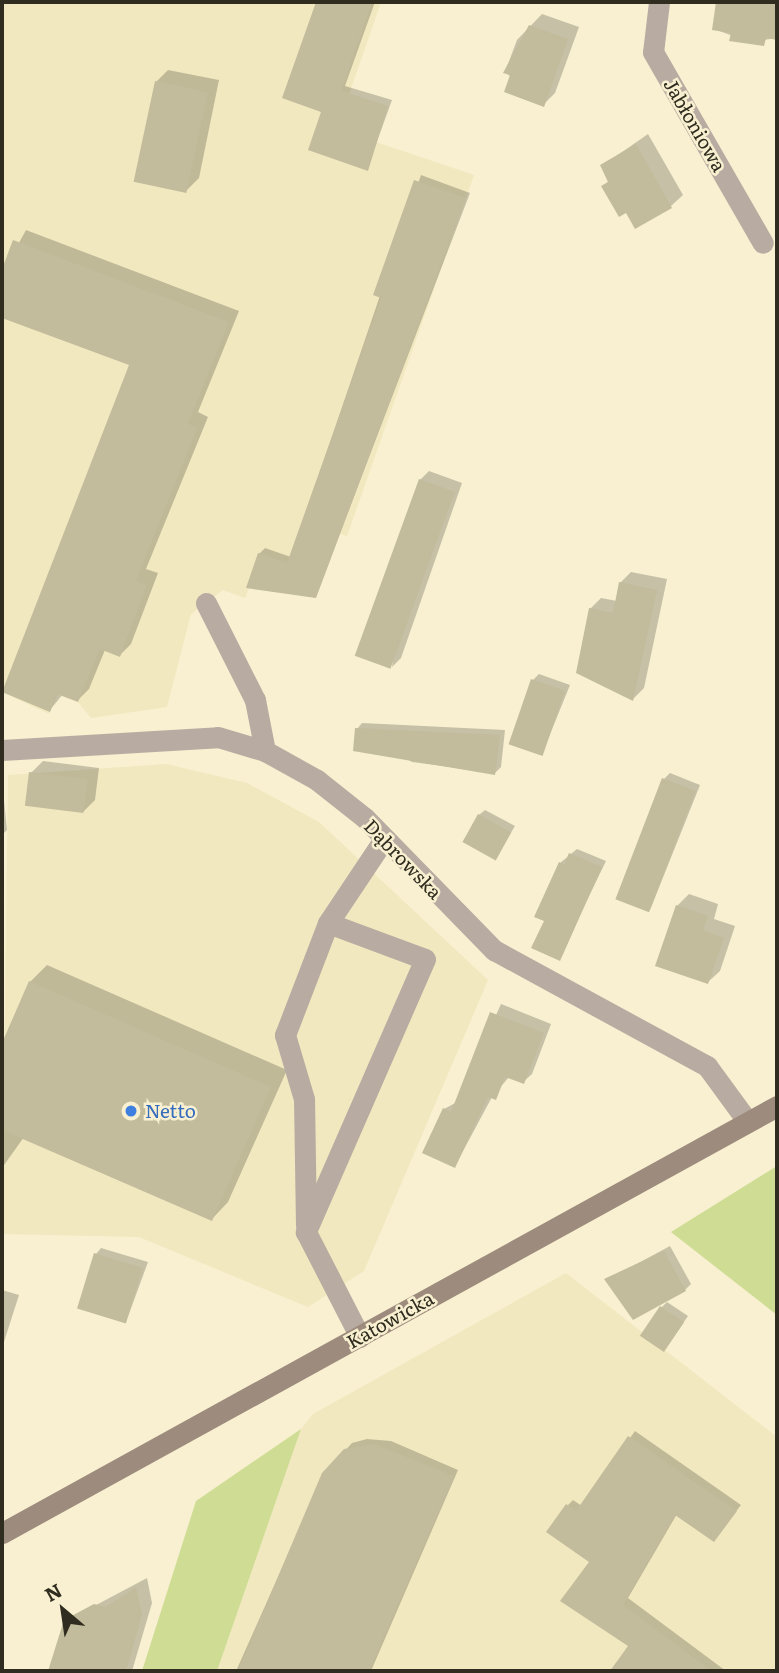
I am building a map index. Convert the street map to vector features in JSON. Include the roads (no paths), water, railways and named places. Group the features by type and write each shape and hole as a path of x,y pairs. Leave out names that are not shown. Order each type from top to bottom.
{"street":[{"name":"Jabłoniowa","path":"659,2 653,52 762,243"},
{"path":"206,603 254,700 265,751"},
{"name":"Dąbrowska","path":"2,750 218,737 265,751 317,780 384,839 494,950 687,1052 720,1077 748,1122"},
{"path":"360,1337 306,1232 304,1099 285,1035 328,923 384,839"},
{"path":"306,1232 425,959 328,923"},
{"name":"Katowicka","path":"2,1533 777,1106"}],"place":[{"name":"Netto","path":"131,1111"}]}
